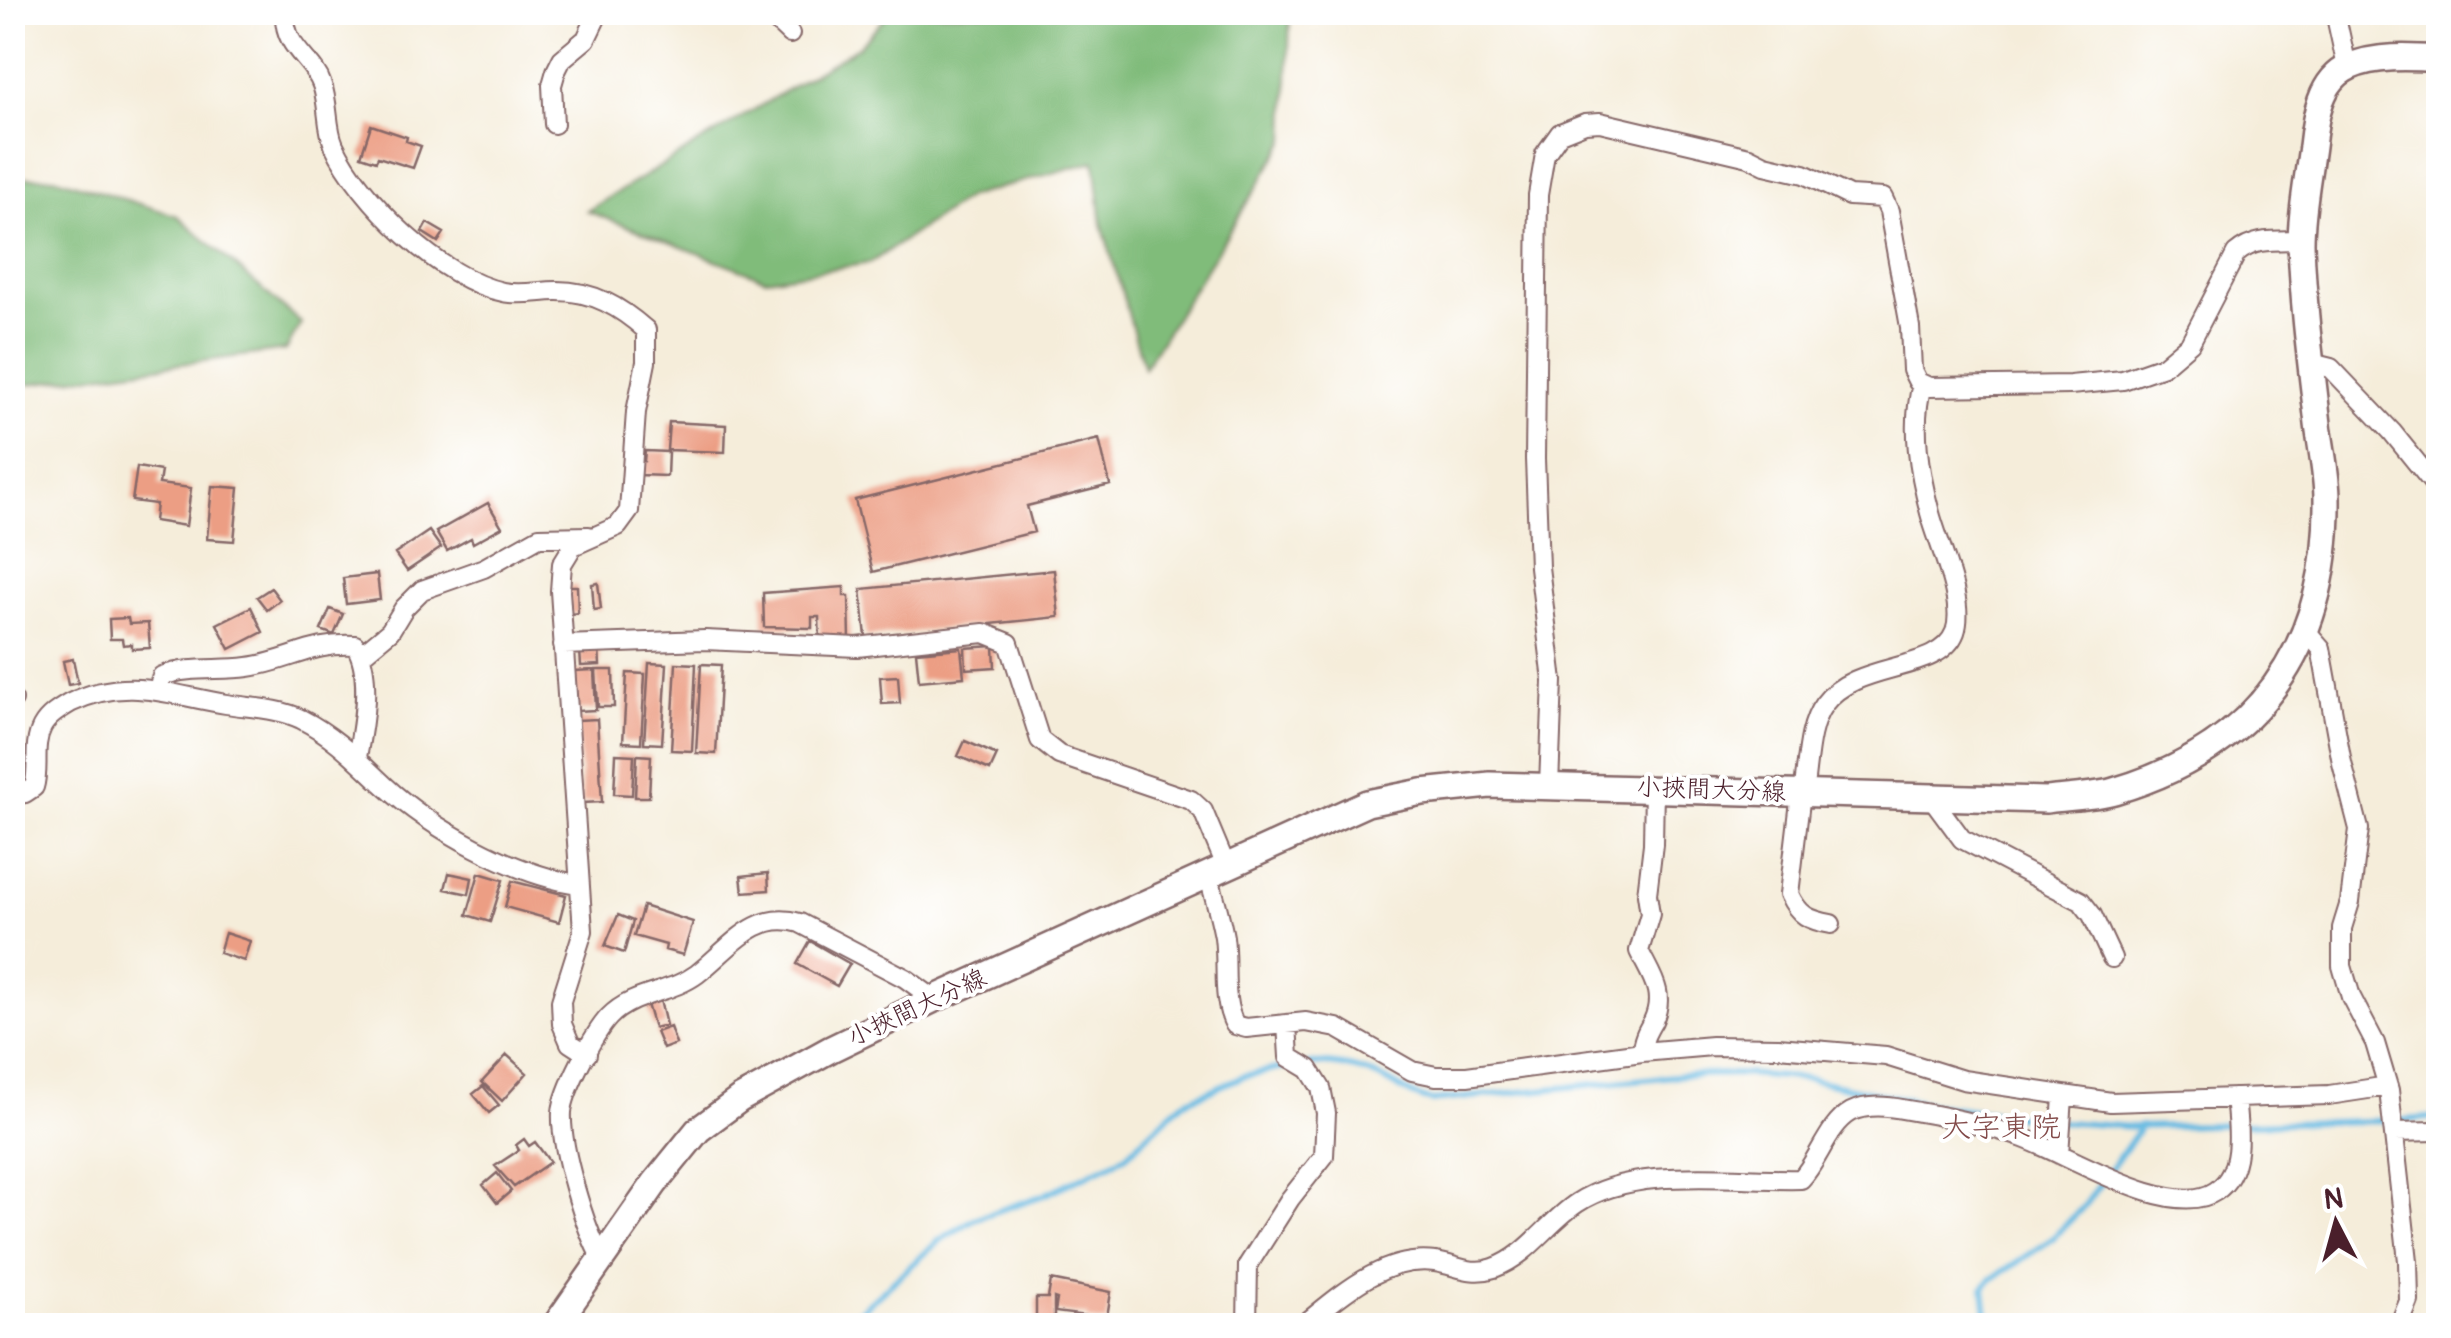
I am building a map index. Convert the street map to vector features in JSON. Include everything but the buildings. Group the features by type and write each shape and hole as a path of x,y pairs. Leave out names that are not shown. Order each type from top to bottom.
{"main road":[{"path":"2347,67 2373,61 2438,59"},
{"name":"小挾間大分線","path":"555,1326 698,1130 755,1090 934,999 1367,803 1490,785 2046,800 2111,792 2166,772 2230,734 2276,686 2307,632 2323,572 2327,498 2301,240 2316,112 2330,82 2347,67"}],"street":[{"path":"285,12 288,34 320,80 332,142 350,173 377,207 436,262 501,292 591,295 623,310 646,330 629,511 618,526 573,546 562,564 560,591 583,931 562,1002 562,1024 570,1042 587,1054"},
{"path":"554,124 552,84 556,71 562,59 586,39 599,12"},
{"path":"767,12 790,34"},
{"path":"2335,12 2347,67"},
{"path":"1549,786 1553,680 1538,568 1535,459 1538,195 1545,154 1560,133 1585,123 1600,122 1748,157 1804,174 1849,196 1883,198 1889,211 1910,327 1912,370 1922,384 1938,388 2122,380 2164,366 2190,343 2236,254 2247,244 2258,241 2301,240"},
{"path":"2311,363 2331,368 2392,432 2438,489"},
{"path":"1831,924 1808,919 1795,907 1789,894 1815,721 1824,703 1842,686 1864,675 1924,660 1944,648 1955,634 1958,617 1955,594 1929,510 1916,433 1922,384"},
{"path":"361,654 390,631 404,608 422,590 484,568 539,537 593,536"},
{"path":"2307,632 2322,648 2342,763 2359,829 2350,902 2342,928 2342,966 2351,997 2375,1043 2388,1086 2409,1301 2399,1326"},
{"path":"564,645 641,640 870,646 984,633 1009,643 1040,740 1059,756 1192,800 1203,811 1217,869 1230,1016 1235,1026 1306,1022 1337,1028 1412,1071 1467,1076 1642,1052 1712,1046 1778,1047 1886,1056 1963,1080 2063,1100 2328,1096 2388,1086"},
{"path":"158,689 162,676 180,670 252,667 316,646 355,645 361,654 364,711 357,757"},
{"path":"12,783 24,793 34,787 35,753 42,727 56,711 84,697 114,689 158,689 298,717 346,746 386,787 445,832 509,862 579,884"},
{"path":"1642,1052 1642,1042 1660,998 1639,951 1650,914 1647,894 1654,788"},
{"path":"1931,797 1962,839 2081,901 2112,958"},
{"path":"602,1259 593,1244 574,1177 562,1110 572,1081 608,1018 632,1000 681,986 765,920 783,918 800,923 905,978 934,999"},
{"path":"1247,1326 1248,1265 1290,1199 1324,1156 1326,1114 1321,1088 1310,1068 1289,1058 1287,1024"},
{"path":"1302,1326 1376,1271 1416,1261 1439,1262 1461,1272 1492,1268 1532,1246 1578,1202 1612,1188 1683,1177 1801,1179 1815,1164 1830,1134 1849,1113 1867,1107 1954,1118 2024,1138 2141,1190 2168,1198 2200,1198 2218,1191 2235,1163 2235,1098"},
{"path":"2059,1154 2063,1100"},
{"path":"2394,1132 2438,1132"}],"green space":[{"path":"889,13 1290,13 1286,140 1144,368 1102,224 1095,161 968,197 870,263 766,279 587,211 859,46"},
{"path":"54,177 178,216 301,323 286,350 13,386 13,178"}],"waterway":[{"path":"1309,1064 1364,1071 1433,1101 1684,1075 1746,1074 1809,1079 1928,1104 2062,1122 2134,1127 2438,1117"},
{"path":"843,1326 940,1240 974,1219 1044,1195 1124,1157 1183,1102 1244,1076 1292,1066"},
{"path":"1988,1326 1984,1288 1990,1280 2052,1239 2086,1204 2141,1126"},
{"path":"12,1316 24,1326"}],"district":[{"name":"大字東院","path":"2001,1127"}]}
